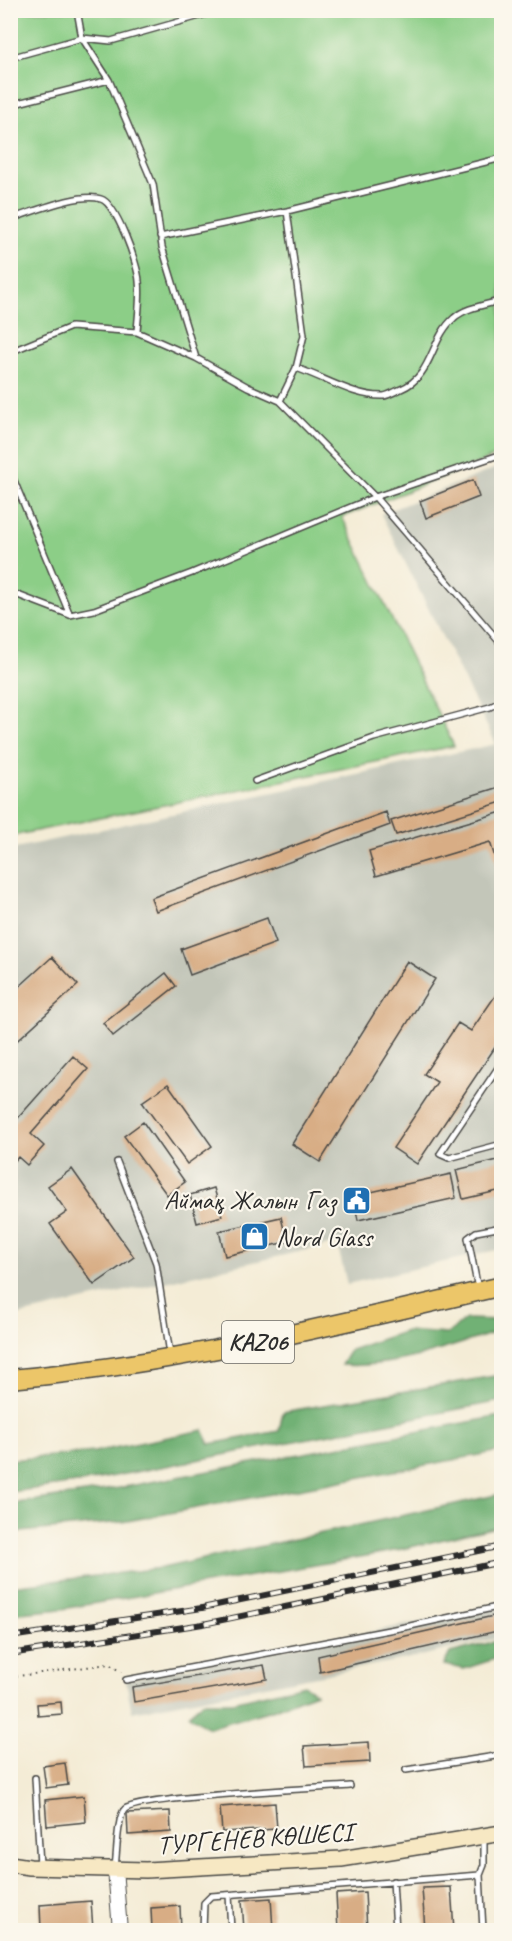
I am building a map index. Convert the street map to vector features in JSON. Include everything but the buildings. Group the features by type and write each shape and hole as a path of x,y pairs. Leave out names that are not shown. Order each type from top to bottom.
{"highway":[{"name":"KАZ06","path":"10,1379 170,1358 301,1334 501,1286"}],"main road":[{"name":"ТУРГЕНЕВ КӨШЕСІ","path":"10,1864 146,1870 341,1859 501,1833"}],"street":[{"path":"115,1869 120,1930"}],"lane":[{"path":"77,10 82,38 109,80 153,184 159,237 196,358"},
{"path":"10,58 82,38 111,41 221,10"},
{"path":"10,105 109,80"},
{"path":"159,237 287,211 501,158"},
{"path":"10,219 75,199 100,198 107,202 113,208 135,258 140,282 137,332"},
{"path":"280,401 296,368 304,335 287,211"},
{"path":"296,368 353,391 385,396 409,386 421,377 444,330 454,318 463,312 501,300"},
{"path":"10,352 70,327 137,332 196,358 248,387 280,401 375,497 501,645"},
{"path":"11,593 70,615 94,610 192,573 375,497 501,454"},
{"path":"10,471 70,615"},
{"path":"255,781 374,738 490,707 501,701"},
{"path":"501,1062 441,1149 440,1154 449,1158 501,1144"},
{"path":"117,1162 156,1263 170,1358"},
{"path":"479,1292 468,1238 476,1232 501,1227"},
{"path":"126,1680 410,1626 501,1606"},
{"path":"406,1770 501,1755"},
{"path":"35,1778 40,1867"},
{"path":"115,1869 121,1814 127,1807 160,1801 350,1786"},
{"path":"483,1930 480,1875 484,1865 484,1835"},
{"path":"203,1930 204,1903 211,1896 480,1875"},
{"path":"393,1881 396,1930"},
{"path":"229,1895 231,1930"}],"path":[{"path":"10,1677 109,1664 119,1669 126,1680"}],"shaded area":[{"path":"501,466 501,1249 347,1284 337,1243 11,1317 11,849 496,744 381,514"},
{"path":"501,1606 501,1637 420,1656 132,1712 126,1680"}],"green space":[{"path":"11,11 501,11 501,454 342,517 454,746 11,836"},
{"path":"466,1319 501,1320 501,1331 402,1360 341,1365 350,1350 406,1331 447,1334"},
{"path":"501,1375 501,1401 84,1482 11,1492 11,1460 94,1452 203,1430 210,1444 279,1431 283,1412"},
{"path":"501,1416 501,1451 122,1522 11,1533 11,1504 119,1488"},
{"path":"501,1494 501,1526 389,1552 62,1609 11,1614 11,1586 162,1568"},
{"path":"501,1640 501,1657 464,1669 444,1665 450,1653"},
{"path":"304,1685 316,1693 272,1710 208,1728 189,1715 202,1702 233,1702"}],"railway":[{"path":"10,1637 202,1608 502,1546"},
{"path":"10,1654 203,1624 502,1562"}],"place":[{"name":"Аймақ Жалын Газ","path":"357,1200"},
{"name":"Nord Glass","path":"255,1237"}]}
